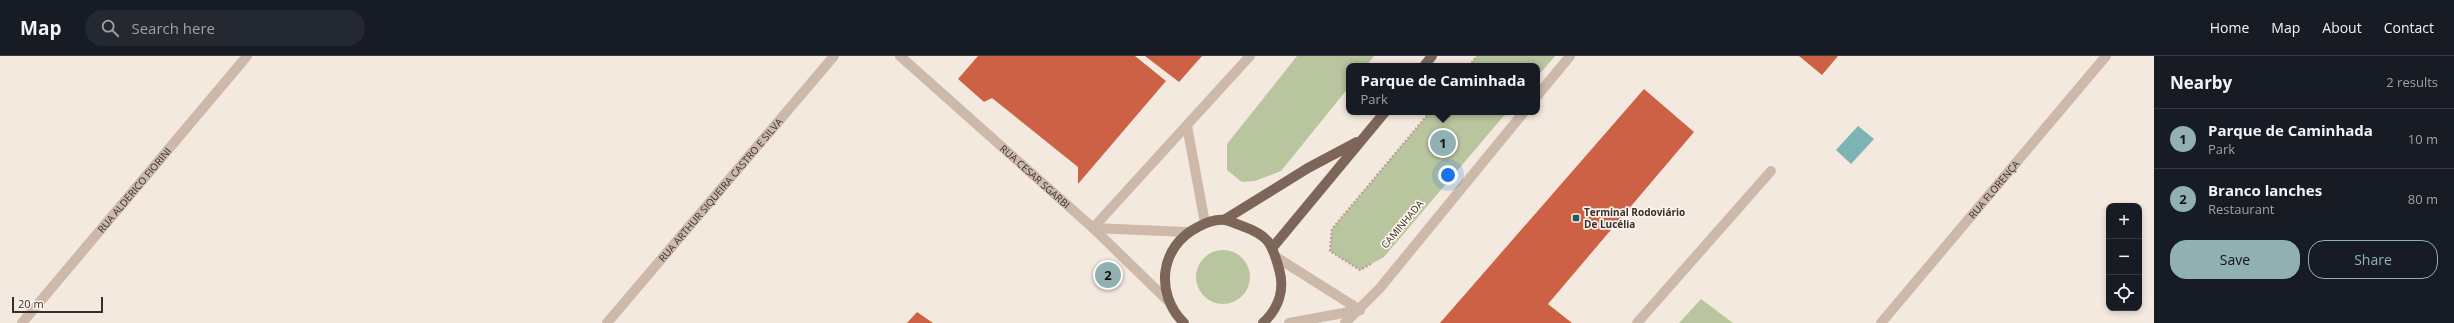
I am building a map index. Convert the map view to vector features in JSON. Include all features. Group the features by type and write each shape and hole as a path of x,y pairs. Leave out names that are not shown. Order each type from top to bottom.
{"main road":[{"path":"1274,252 1382,115"},
{"path":"1178,321 1167,300 1164,281 1166,263 1174,246 1187,232 1205,223 1224,220 1308,168 1362,139"},
{"path":"1224,220 1260,233 1274,252 1283,282 1279,301 1270,317 1263,323"}],"street":[{"name":"RUA ALDERICO FIORINI","path":"22,323 247,56"},
{"name":"RUA ARTHUR SIQUEIRA CASTRO E SILVA","path":"607,323 834,56"},
{"name":"RUA CESAR SGARBI","path":"900,56 1093,228 1167,300"},
{"path":"1093,228 1188,126 1250,56"},
{"path":"1540,92 1570,56"},
{"name":"RUA FLORENÇA","path":"1881,323 2106,56"},
{"path":"1345,323 1360,310 1522,115"},
{"path":"1188,126 1205,223"},
{"path":"1637,323 1771,171"},
{"path":"1093,228 1187,232"},
{"path":"1274,252 1360,310"},
{"path":"1289,323 1360,310"}],"path":[{"path":"1372,263 1360,270 1330,251 1332,229 1427,115"}],"green space":[{"path":"1297,56 1374,56 1368,63 1346,63 1346,91 1281,171 1255,181 1242,182 1227,170 1227,144"},
{"path":"1477,56 1555,56 1540,74 1540,63 1471,63"},
{"path":"1427,115 1504,115 1384,257 1360,270 1330,251 1332,229"},
{"path":"1223,250 1233,252 1242,258 1248,267 1250,277 1248,287 1242,296 1233,302 1223,304 1213,302 1204,296 1198,287 1196,277 1198,267 1204,258 1213,252"},
{"path":"1701,299 1733,323 1679,323"}],"water":[{"path":"1858,126 1874,139 1851,164 1836,150"}],"building":[{"path":"978,56 1135,56 1166,81 1078,184 1078,167 992,98 984,102 958,79"},
{"path":"1145,56 1202,56 1179,82"},
{"path":"1799,56 1838,56 1822,75"},
{"name":"Terminal Rodoviário De Lucélia","path":"1644,89 1694,132 1548,304 1572,323 1440,323"},
{"path":"917,312 933,323 907,323"}],"place":[{"name":"Parque de Caminhada","path":"1443,143"},
{"name":"Terminal Rodoviário De Lucélia","path":"1576,218"},
{"name":"Branco lanches","path":"1108,275"}]}
